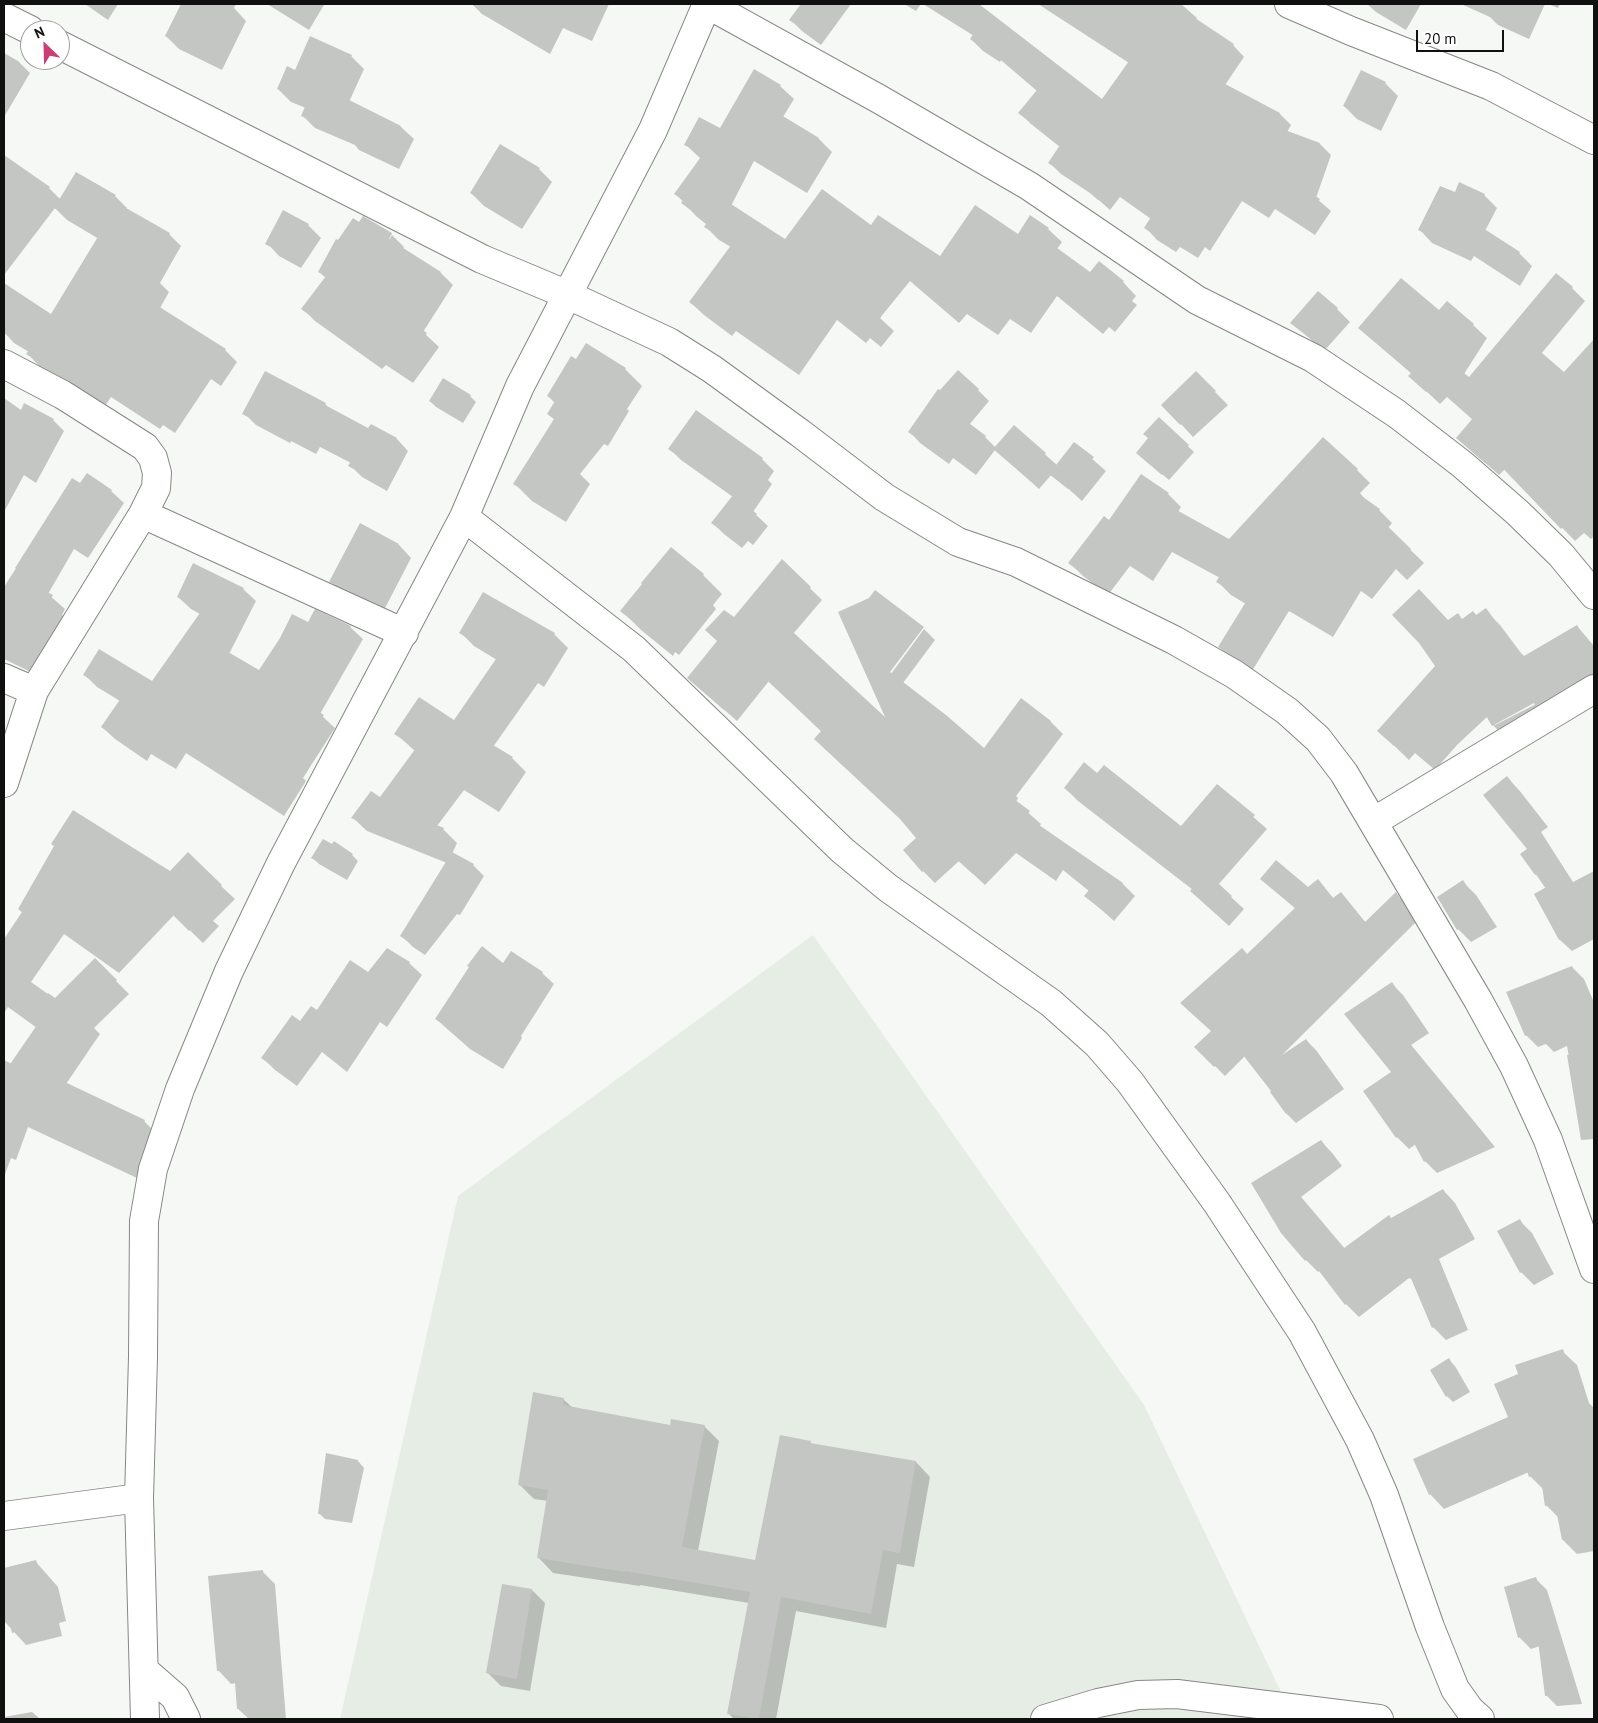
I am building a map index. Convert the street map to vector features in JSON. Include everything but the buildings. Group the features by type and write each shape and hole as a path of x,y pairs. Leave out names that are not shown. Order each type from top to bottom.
{"street":[{"path":"145,1719 139,1498 144,1221 153,1169 180,1089 229,971 282,863 464,517 520,386 653,130 707,4 879,99 1029,186 1197,300 1313,358 1397,414 1476,477 1518,513 1561,555 1594,595"},
{"path":"1289,4 1351,31 1491,86 1594,140"},
{"path":"4,17 20,25"},
{"path":"70,50 482,259 568,295 669,342 712,369 884,497 958,542 1016,562 1174,640 1234,674 1287,711 1318,739 1344,773 1478,1000 1514,1066 1548,1140 1594,1269"},
{"path":"4,364 62,395 145,447 153,458 157,473 156,488 143,514 34,691 4,783"},
{"path":"143,514 404,633"},
{"path":"464,517 634,649 842,850 888,888 1051,1003 1096,1044 1130,1082 1217,1203 1302,1332 1360,1440 1384,1495 1430,1627 1456,1688 1470,1710 1480,1719"},
{"path":"4,678 34,691"},
{"path":"1373,822 1594,689"},
{"path":"4,1516 139,1498"},
{"path":"144,1670 174,1697 186,1719"},
{"path":"1045,1719 1138,1695 1177,1694 1379,1719"}],"shaded area":[{"path":"813,935 1144,1405 1294,1719 340,1719 458,1196"}]}
